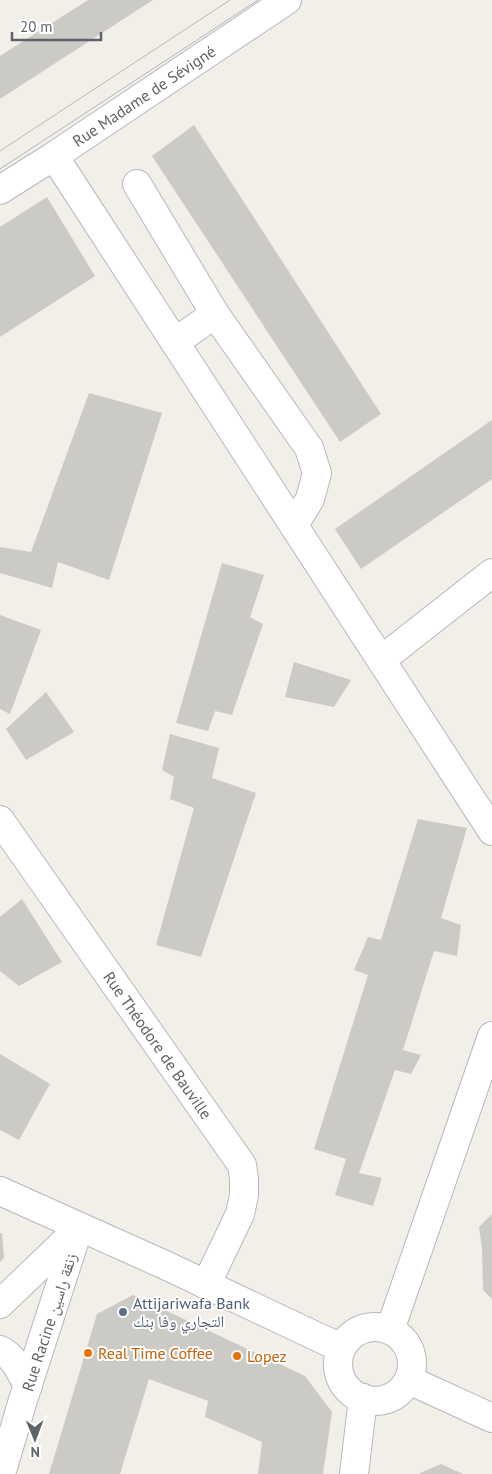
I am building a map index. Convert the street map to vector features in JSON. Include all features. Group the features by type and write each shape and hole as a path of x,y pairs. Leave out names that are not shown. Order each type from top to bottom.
{"street":[{"name":"Rue Madame de Sévigné","path":"0,190 287,0"},
{"path":"54,156 492,831"},
{"path":"137,184 215,314 309,448 318,473 310,499 294,525"},
{"path":"175,342 215,314"},
{"path":"381,660 492,573"},
{"name":"Rue Théodore de Bauville","path":"0,820 242,1165 244,1195 240,1214 206,1285"},
{"path":"390,1330 492,1036"},
{"path":"0,1191 342,1348"},
{"path":"0,1304 79,1227"},
{"name":"Rue Racine زنقة راسين","path":"1,1474 79,1227"},
{"path":"379,1327 390,1330 400,1336 407,1344 411,1355 412,1366 408,1380 396,1394 386,1399 374,1400 352,1393 344,1384 339,1372 338,1360 342,1348 348,1339 357,1332 379,1327"},
{"path":"0,1350 5,1352 15,1363 28,1386"},
{"path":"408,1380 492,1418"},
{"path":"354,1474 363,1398"}],"building":[{"path":"88,0 153,0 0,99 0,56"},
{"path":"194,125 381,414 340,442 152,156"},
{"path":"47,197 95,276 0,337 0,227"},
{"path":"89,393 162,413 109,580 58,562 52,588 0,573 0,547 31,552"},
{"path":"492,420 492,479 361,569 335,529"},
{"path":"222,563 264,575 250,617 263,624 232,715 215,711 208,731 176,723"},
{"path":"0,615 41,630 10,714 0,709"},
{"path":"294,662 351,680 334,707 285,697"},
{"path":"46,692 74,732 26,760 6,729"},
{"path":"170,734 219,748 212,778 256,793 201,957 156,945 194,808 170,799 174,777 162,770"},
{"path":"418,819 467,828 441,918 461,925 457,956 434,951 403,1050 421,1055 411,1074 395,1070 359,1173 382,1178 373,1206 335,1195 346,1159 314,1149 368,975 354,970 368,937 381,940"},
{"path":"22,899 62,962 19,986 0,971 0,917"},
{"path":"0,1054 50,1084 19,1140 0,1130"},
{"path":"492,1214 492,1299 483,1290 482,1248 479,1227"},
{"path":"0,1233 2,1233 4,1258 0,1262"},
{"path":"133,1295 305,1376 332,1412 323,1474 258,1474 262,1442 205,1417 208,1401 149,1379 120,1474 49,1474 97,1314"},
{"path":"441,1464 463,1474 418,1474"}],"tram line":[{"path":"0,151 230,0"},
{"path":"0,169 258,0"}],"place":[{"name":"Attijariwafa Bank التجاري وفا بنك","path":"123,1312"},
{"name":"Real Time Coffee","path":"88,1353"},
{"name":"Lopez","path":"237,1356"}]}
